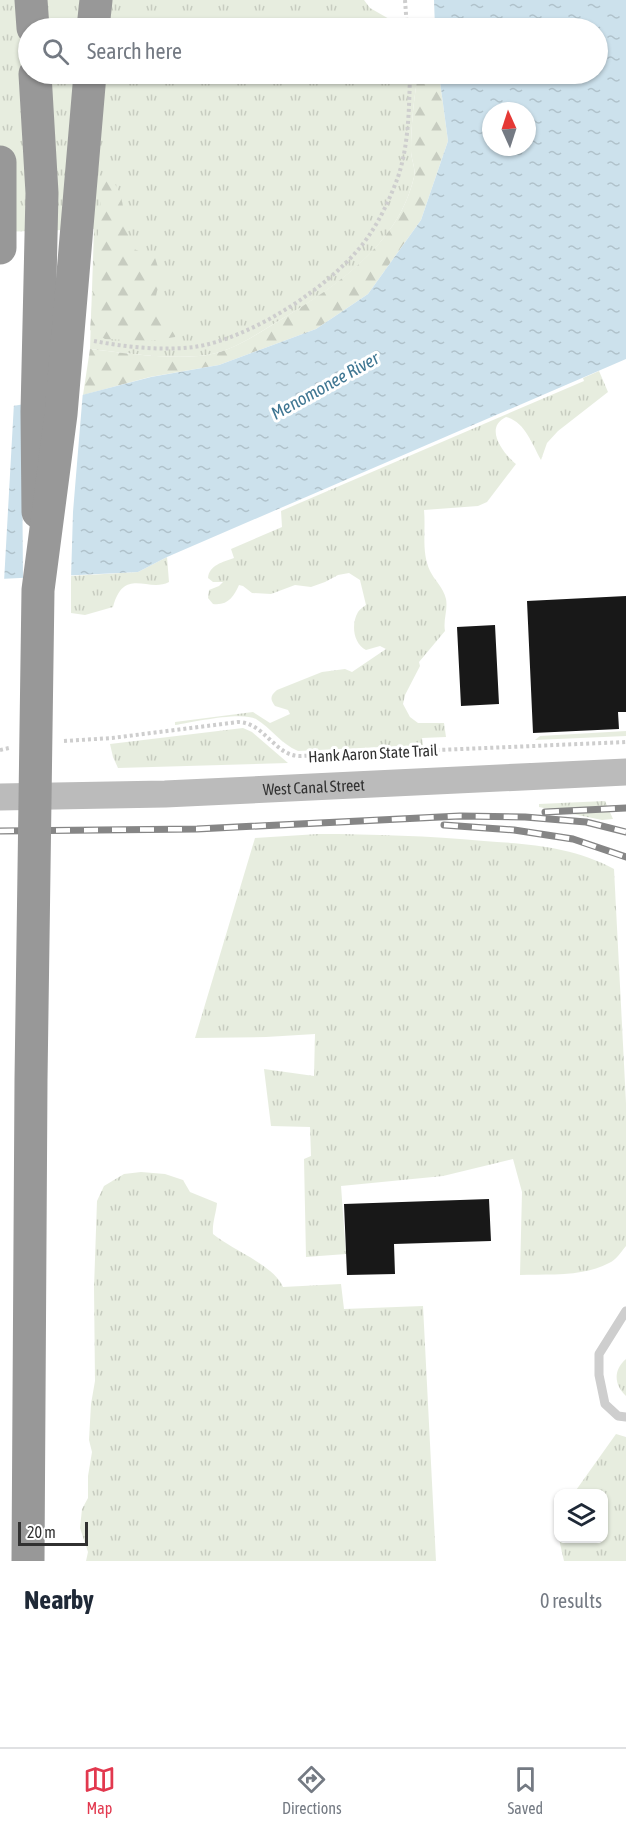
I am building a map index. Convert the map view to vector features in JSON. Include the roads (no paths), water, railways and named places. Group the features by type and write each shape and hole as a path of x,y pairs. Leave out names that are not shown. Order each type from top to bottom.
{"highway":[{"path":"31,0 32,18"},
{"path":"94,18 96,0"},
{"path":"28,1561 31,1092 38,590 37,412 42,193 36,84"},
{"path":"38,590 61,414 89,84"},
{"path":"0,162 0,248"}],"street":[{"name":"West Canal Street","path":"0,797 176,794 626,772"}],"lane":[{"path":"626,1311 599,1354 599,1382 604,1404 618,1416 626,1418"}],"water":[{"name":"Menomonee River","path":"434,0 626,0 626,359 167,557 138,572 0,579 0,408 82,395 151,377 219,365 316,329 368,294 421,220 448,141 440,84 608,84 608,18 435,18"}],"railway":[{"path":"545,812 626,808"},
{"path":"0,831 197,829 460,816 525,817 586,822 626,832"},
{"path":"444,825 514,830 573,839 626,857"}]}
